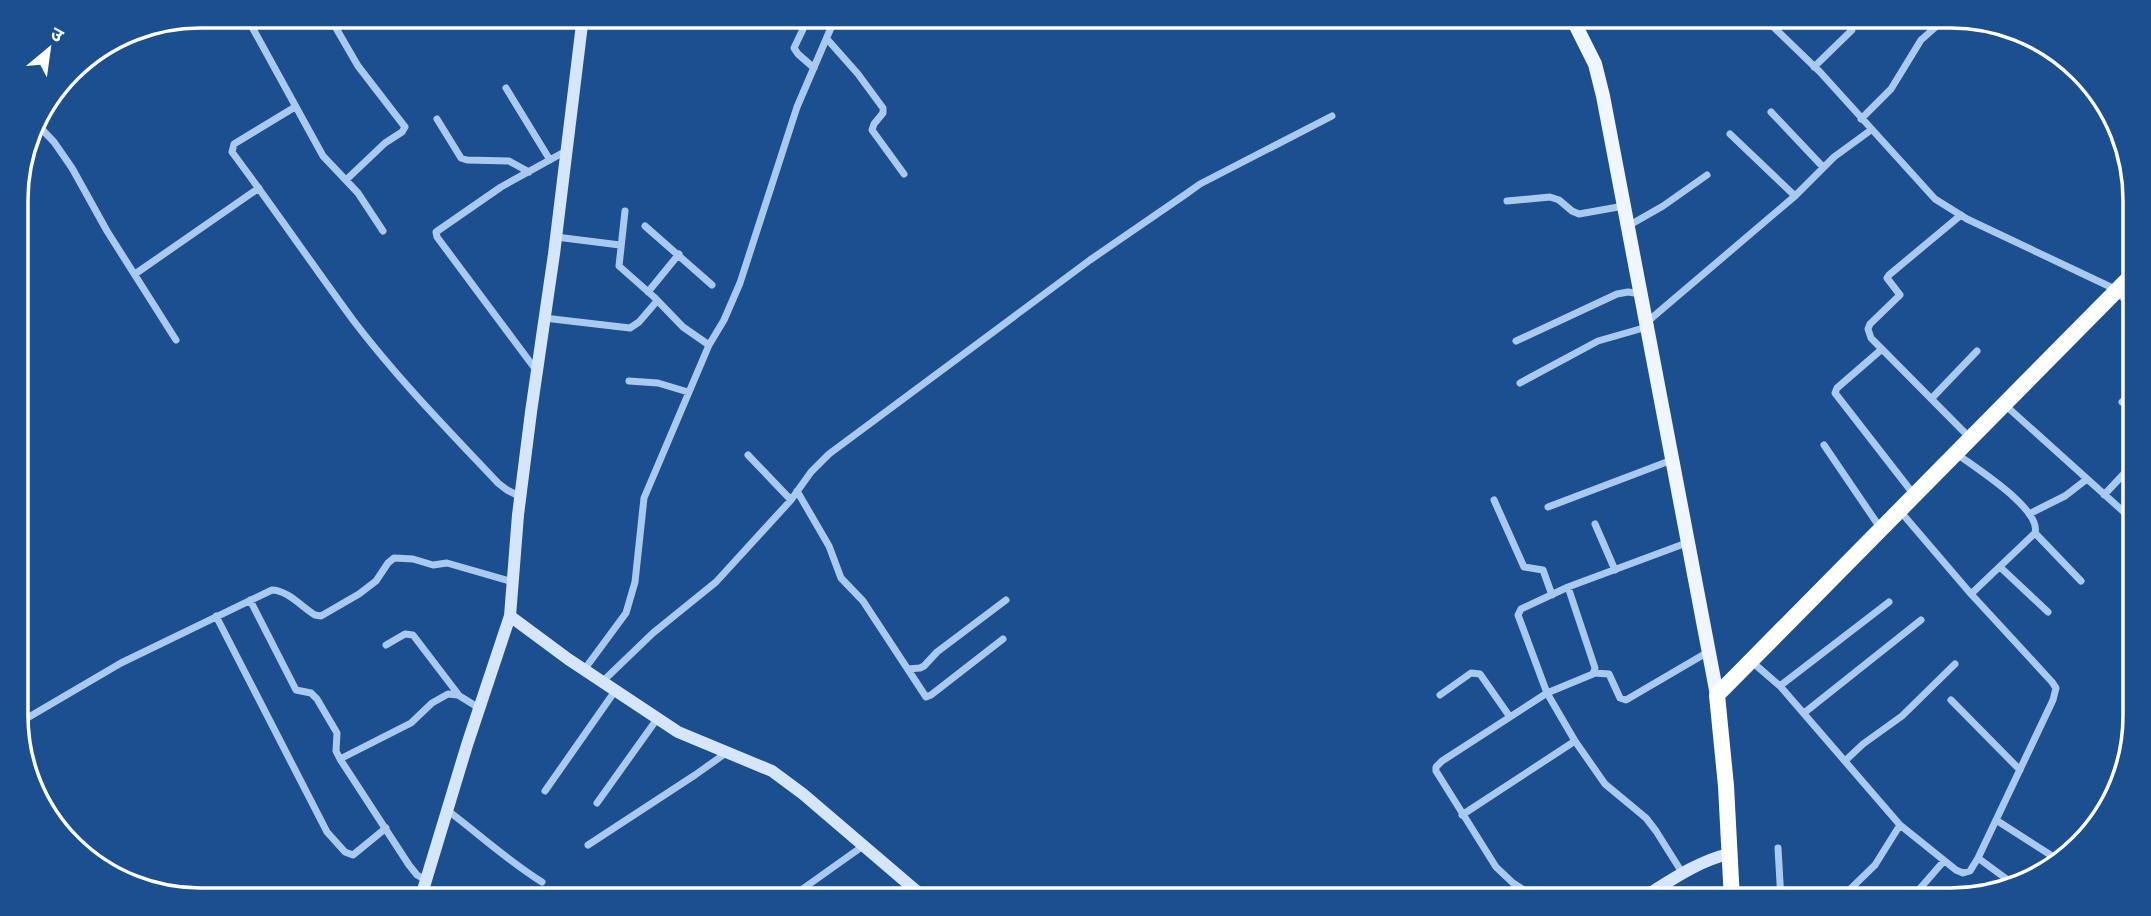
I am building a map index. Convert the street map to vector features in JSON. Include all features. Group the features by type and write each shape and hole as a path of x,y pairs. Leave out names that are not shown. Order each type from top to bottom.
{"highway":[{"path":"1731,888 1726,786 1717,695 2123,284"}],"main road":[{"path":"427,888 447,810 510,616 521,497 581,28"},
{"path":"1577,28 1595,64 1717,695"},
{"path":"510,616 584,670 678,732 772,771 803,794 913,888"},
{"path":"1659,888 1715,857 1729,855"}],"street":[{"path":"252,28 323,156 358,193 383,231"},
{"path":"336,28 358,66 405,127 346,180"},
{"path":"804,28 794,48 814,68"},
{"path":"584,670 626,613 635,582 644,498 688,392 740,283 797,107 831,28"},
{"path":"1774,28 1815,67 1935,199 1961,215 2117,290 2123,298"},
{"path":"1815,67 1852,28"},
{"path":"1861,119 1891,89 1921,40 1934,28"},
{"path":"827,39 883,108 883,114 872,130 904,174"},
{"path":"506,88 550,160"},
{"path":"295,107 234,144 232,152 354,321 416,396 498,483 521,497"},
{"path":"1771,112 1823,167"},
{"path":"602,682 653,633 716,582 829,454 1090,260 1200,184 1332,116"},
{"path":"437,120 461,158 509,161 529,172"},
{"path":"43,130 72,168 107,231 176,340"},
{"path":"1520,383 1598,341 1647,325 1794,197 1823,167 1871,131"},
{"path":"1730,134 1794,197"},
{"path":"537,371 436,235 437,230 501,187 566,151"},
{"path":"1628,226 1663,206 1707,174"},
{"path":"135,274 259,188"},
{"path":"1507,201 1550,197 1579,214 1624,206"},
{"path":"625,211 618,266 683,327 709,345"},
{"path":"1961,215 1887,278 1900,295 1868,329 1871,338 1971,439"},
{"path":"645,226 712,285"},
{"path":"556,237 620,245"},
{"path":"648,292 679,254"},
{"path":"1516,341 1617,294 1641,294"},
{"path":"544,318 630,328 639,322 657,301"},
{"path":"1882,349 1837,387 1835,393 1915,496"},
{"path":"1932,398 1977,351"},
{"path":"629,381 658,383 688,392"},
{"path":"2004,404 2123,512"},
{"path":"1824,445 1881,530"},
{"path":"1956,454 2002,486 2036,523 2035,533 1971,594"},
{"path":"748,455 791,500"},
{"path":"1548,507 1672,460"},
{"path":"2104,495 2123,475"},
{"path":"2029,514 2065,496 2087,479"},
{"path":"797,491 829,546 841,578 863,601 925,695 929,697 1003,639"},
{"path":"1494,500 1524,567 1543,570 1552,595"},
{"path":"1751,661 1780,686 1900,825 1944,862 1967,873 1978,858 2053,700 2056,688 1900,511"},
{"path":"1595,524 1615,570"},
{"path":"2035,533 2081,581"},
{"path":"1683,874 1646,818 1605,784 1575,741 1547,693 1518,615 1524,607 1568,587 1689,542"},
{"path":"28,718 121,663 250,600 277,590 315,615 321,616 376,581 387,563 394,558 413,559 433,565 447,563 513,582"},
{"path":"2000,567 2048,612"},
{"path":"1568,587 1594,665 1594,673"},
{"path":"250,600 296,690 311,693 317,699 337,733 336,751 340,759 387,828 422,888"},
{"path":"908,669 925,666 937,652 1006,600"},
{"path":"1780,686 1889,602"},
{"path":"216,617 327,832 345,852 353,855 387,828"},
{"path":"1804,713 1921,620"},
{"path":"386,645 405,634 413,635 458,695 479,708"},
{"path":"1521,888 1496,867 1462,815 1436,767 1547,693 1594,673 1609,674 1620,698 1626,700 1708,652"},
{"path":"1846,760 1902,716 1955,664"},
{"path":"1440,695 1471,673 1477,672 1510,717"},
{"path":"545,791 615,691"},
{"path":"340,759 411,723 442,696 458,695"},
{"path":"1951,700 2020,770"},
{"path":"597,803 657,719"},
{"path":"1462,815 1575,741"},
{"path":"589,845 726,752"},
{"path":"447,810 511,863 542,883"},
{"path":"1996,820 2051,855"},
{"path":"1851,888 1875,865 1900,825"},
{"path":"805,888 863,846"},
{"path":"1778,848 1780,888"},
{"path":"1978,858 2006,879"},
{"path":"1921,888 1944,862"}]}
